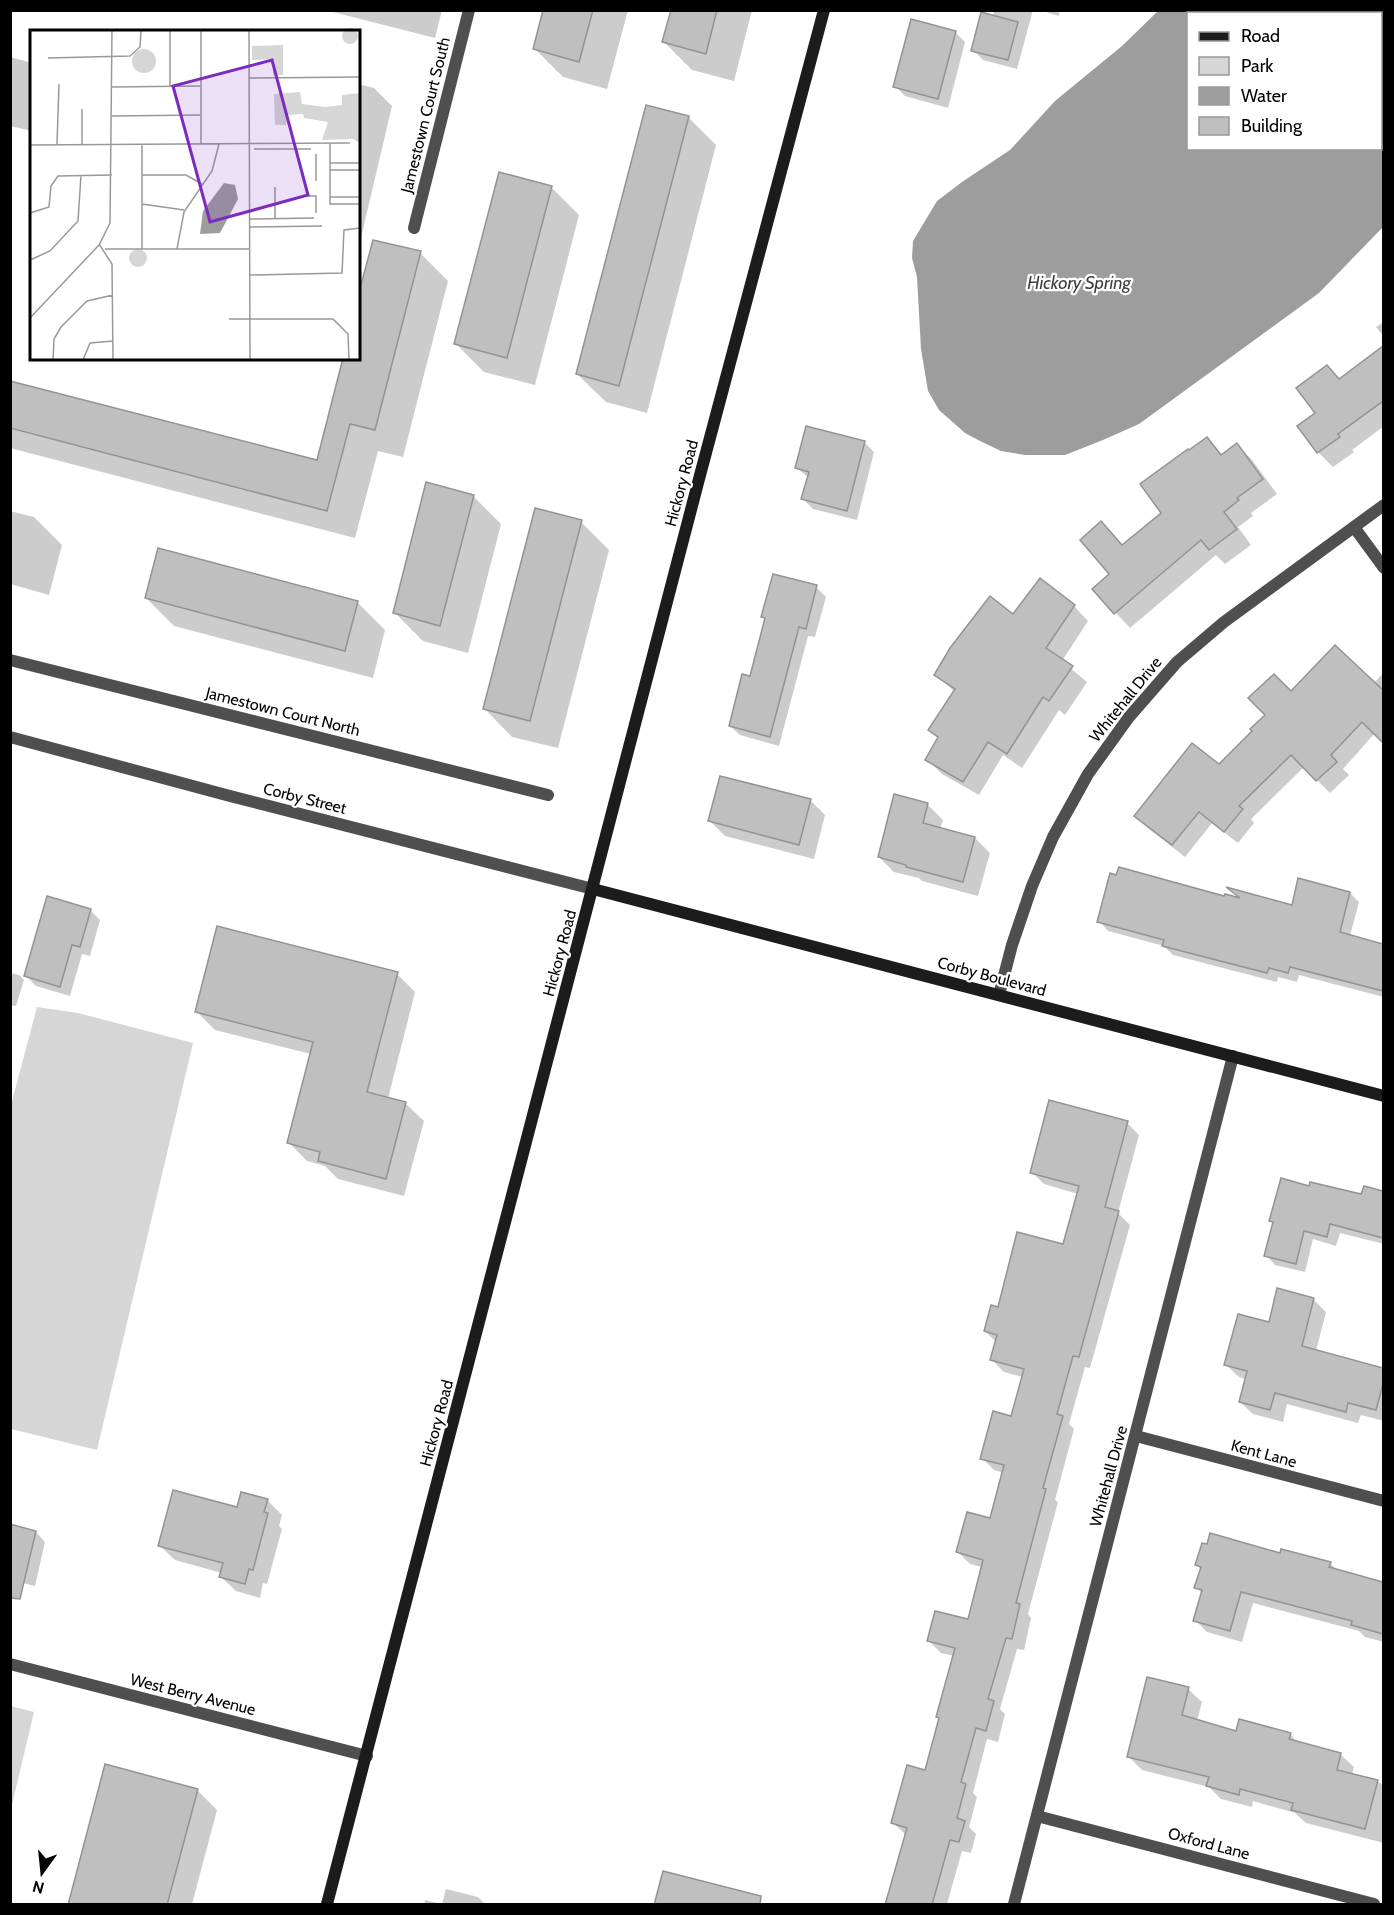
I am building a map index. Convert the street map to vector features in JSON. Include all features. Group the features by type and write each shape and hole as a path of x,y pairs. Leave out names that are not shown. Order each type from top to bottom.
{"street":[{"name":"Jamestown Court South","path":"414,228 469,10"},
{"name":"Hickory Road","path":"327,1905 824,10"},
{"name":"Whitehall Drive","path":"999,995 1012,945 1032,886 1053,837 1088,774 1129,717 1177,662 1224,622 1383,505"},
{"path":"1354,527 1383,568"},
{"name":"Jamestown Court North","path":"10,660 548,795"},
{"name":"Corby Street","path":"10,737 593,889"},
{"name":"Corby Boulevard","path":"593,889 1383,1096"},
{"name":"Whitehall Drive","path":"1014,1905 1233,1056"},
{"name":"Kent Lane","path":"1136,1436 1383,1501"},
{"name":"West Berry Avenue","path":"10,1664 367,1756"},
{"name":"Oxford Lane","path":"1037,1816 1374,1905"}],"green space":[{"path":"37,1007 78,1013 193,1043 97,1450 11,1429 11,1105"},
{"path":"10,1706 34,1712 11,1809"}],"water":[{"name":"Hickory Spring","path":"1158,11 1383,11 1383,227 1319,293 1139,424 1065,455 1025,455 1001,451 965,433 939,410 928,391 921,349 917,277 912,258 913,241 937,201 1010,150 1055,101 1122,46"}],"building":[{"path":"543,10 593,10 579,62 533,49"},
{"path":"671,10 717,10 706,54 662,42"},
{"path":"981,12 1018,22 1008,60 971,51"},
{"path":"911,19 956,31 938,99 893,87"},
{"path":"646,105 689,116 619,386 576,374"},
{"path":"499,172 552,186 507,358 454,344"},
{"path":"373,240 421,251 375,430 350,424 327,511 10,428 10,381 317,460 342,360 360,360 360,289"},
{"path":"1383,346 1383,401 1338,434 1340,437 1317,453 1297,426 1315,413 1296,388 1327,365 1339,379"},
{"path":"806,426 865,441 847,511 801,499 809,472 795,468"},
{"path":"1207,437 1221,455 1237,443 1263,479 1237,498 1239,500 1224,512 1237,529 1209,550 1201,540 1114,614 1092,589 1109,574 1080,540 1101,521 1122,545 1161,513 1140,484"},
{"path":"426,482 474,495 440,626 393,613"},
{"path":"535,508 582,520 530,721 483,709"},
{"path":"158,548 358,601 345,651 145,598"},
{"path":"773,574 817,585 806,629 799,627 770,737 729,726 742,674 750,676 765,618 761,617"},
{"path":"1040,578 1075,605 1046,648 1073,666 1049,701 1043,697 1007,754 988,742 963,782 925,760 938,737 928,730 955,689 934,675 950,648 990,596 1013,614"},
{"path":"1335,645 1383,690 1383,743 1362,722 1331,755 1337,762 1316,781 1291,755 1239,806 1243,809 1224,832 1199,812 1172,845 1134,816 1192,743 1219,764 1265,715 1248,698 1274,674 1291,691"},
{"path":"720,776 811,799 799,845 708,821"},
{"path":"894,794 928,803 923,823 975,837 963,882 878,857"},
{"path":"1119,867 1224,896 1225,894 1240,898 1226,887 1292,905 1298,878 1350,892 1340,932 1383,944 1383,991 1290,967 1288,973 1269,968 1267,973 1162,946 1164,940 1097,922 1110,873 1116,875"},
{"path":"47,896 91,909 80,947 72,945 60,987 24,976"},
{"path":"217,926 398,972 367,1092 406,1102 386,1179 318,1161 320,1152 287,1143 313,1042 195,1012"},
{"path":"1049,1100 1128,1121 1105,1207 1119,1211 1079,1357 1073,1356 1057,1414 1063,1416 1043,1488 1046,1489 1016,1603 1020,1604 1012,1639 1006,1638 988,1699 994,1701 986,1731 976,1728 961,1782 966,1784 957,1818 965,1821 959,1842 950,1840 932,1905 885,1905 907,1828 891,1823 907,1765 925,1770 939,1718 936,1717 955,1648 927,1641 935,1611 968,1619 983,1560 956,1552 967,1512 990,1518 1004,1465 980,1459 993,1411 1011,1416 1024,1369 990,1360 997,1335 984,1331 991,1305 998,1307 1017,1232 1063,1244 1079,1186 1030,1173"},
{"path":"1281,1178 1309,1186 1310,1182 1361,1194 1364,1186 1383,1191 1383,1238 1330,1224 1327,1237 1304,1231 1296,1264 1264,1256 1273,1222 1269,1221"},
{"path":"1277,1288 1314,1298 1302,1346 1383,1368 1383,1384 1376,1410 1348,1403 1346,1412 1275,1393 1270,1410 1239,1402 1247,1371 1224,1365 1238,1314 1269,1322"},
{"path":"173,1490 237,1507 241,1492 268,1499 264,1512 268,1513 253,1570 249,1569 245,1584 219,1577 223,1563 158,1546"},
{"path":"10,1524 36,1531 20,1599 10,1598"},
{"path":"1210,1533 1280,1553 1281,1549 1331,1562 1329,1567 1383,1582 1383,1634 1351,1625 1352,1621 1241,1592 1230,1631 1193,1621 1202,1590 1194,1588 1201,1567 1195,1565 1202,1543 1207,1544"},
{"path":"1147,1677 1189,1687 1182,1715 1236,1731 1239,1719 1291,1733 1289,1739 1341,1753 1337,1770 1378,1780 1365,1829 1291,1810 1293,1803 1240,1789 1239,1795 1206,1786 1209,1777 1127,1757"},
{"path":"105,1764 198,1789 167,1905 68,1905"},
{"path":"663,1871 761,1896 760,1905 654,1905"}]}
